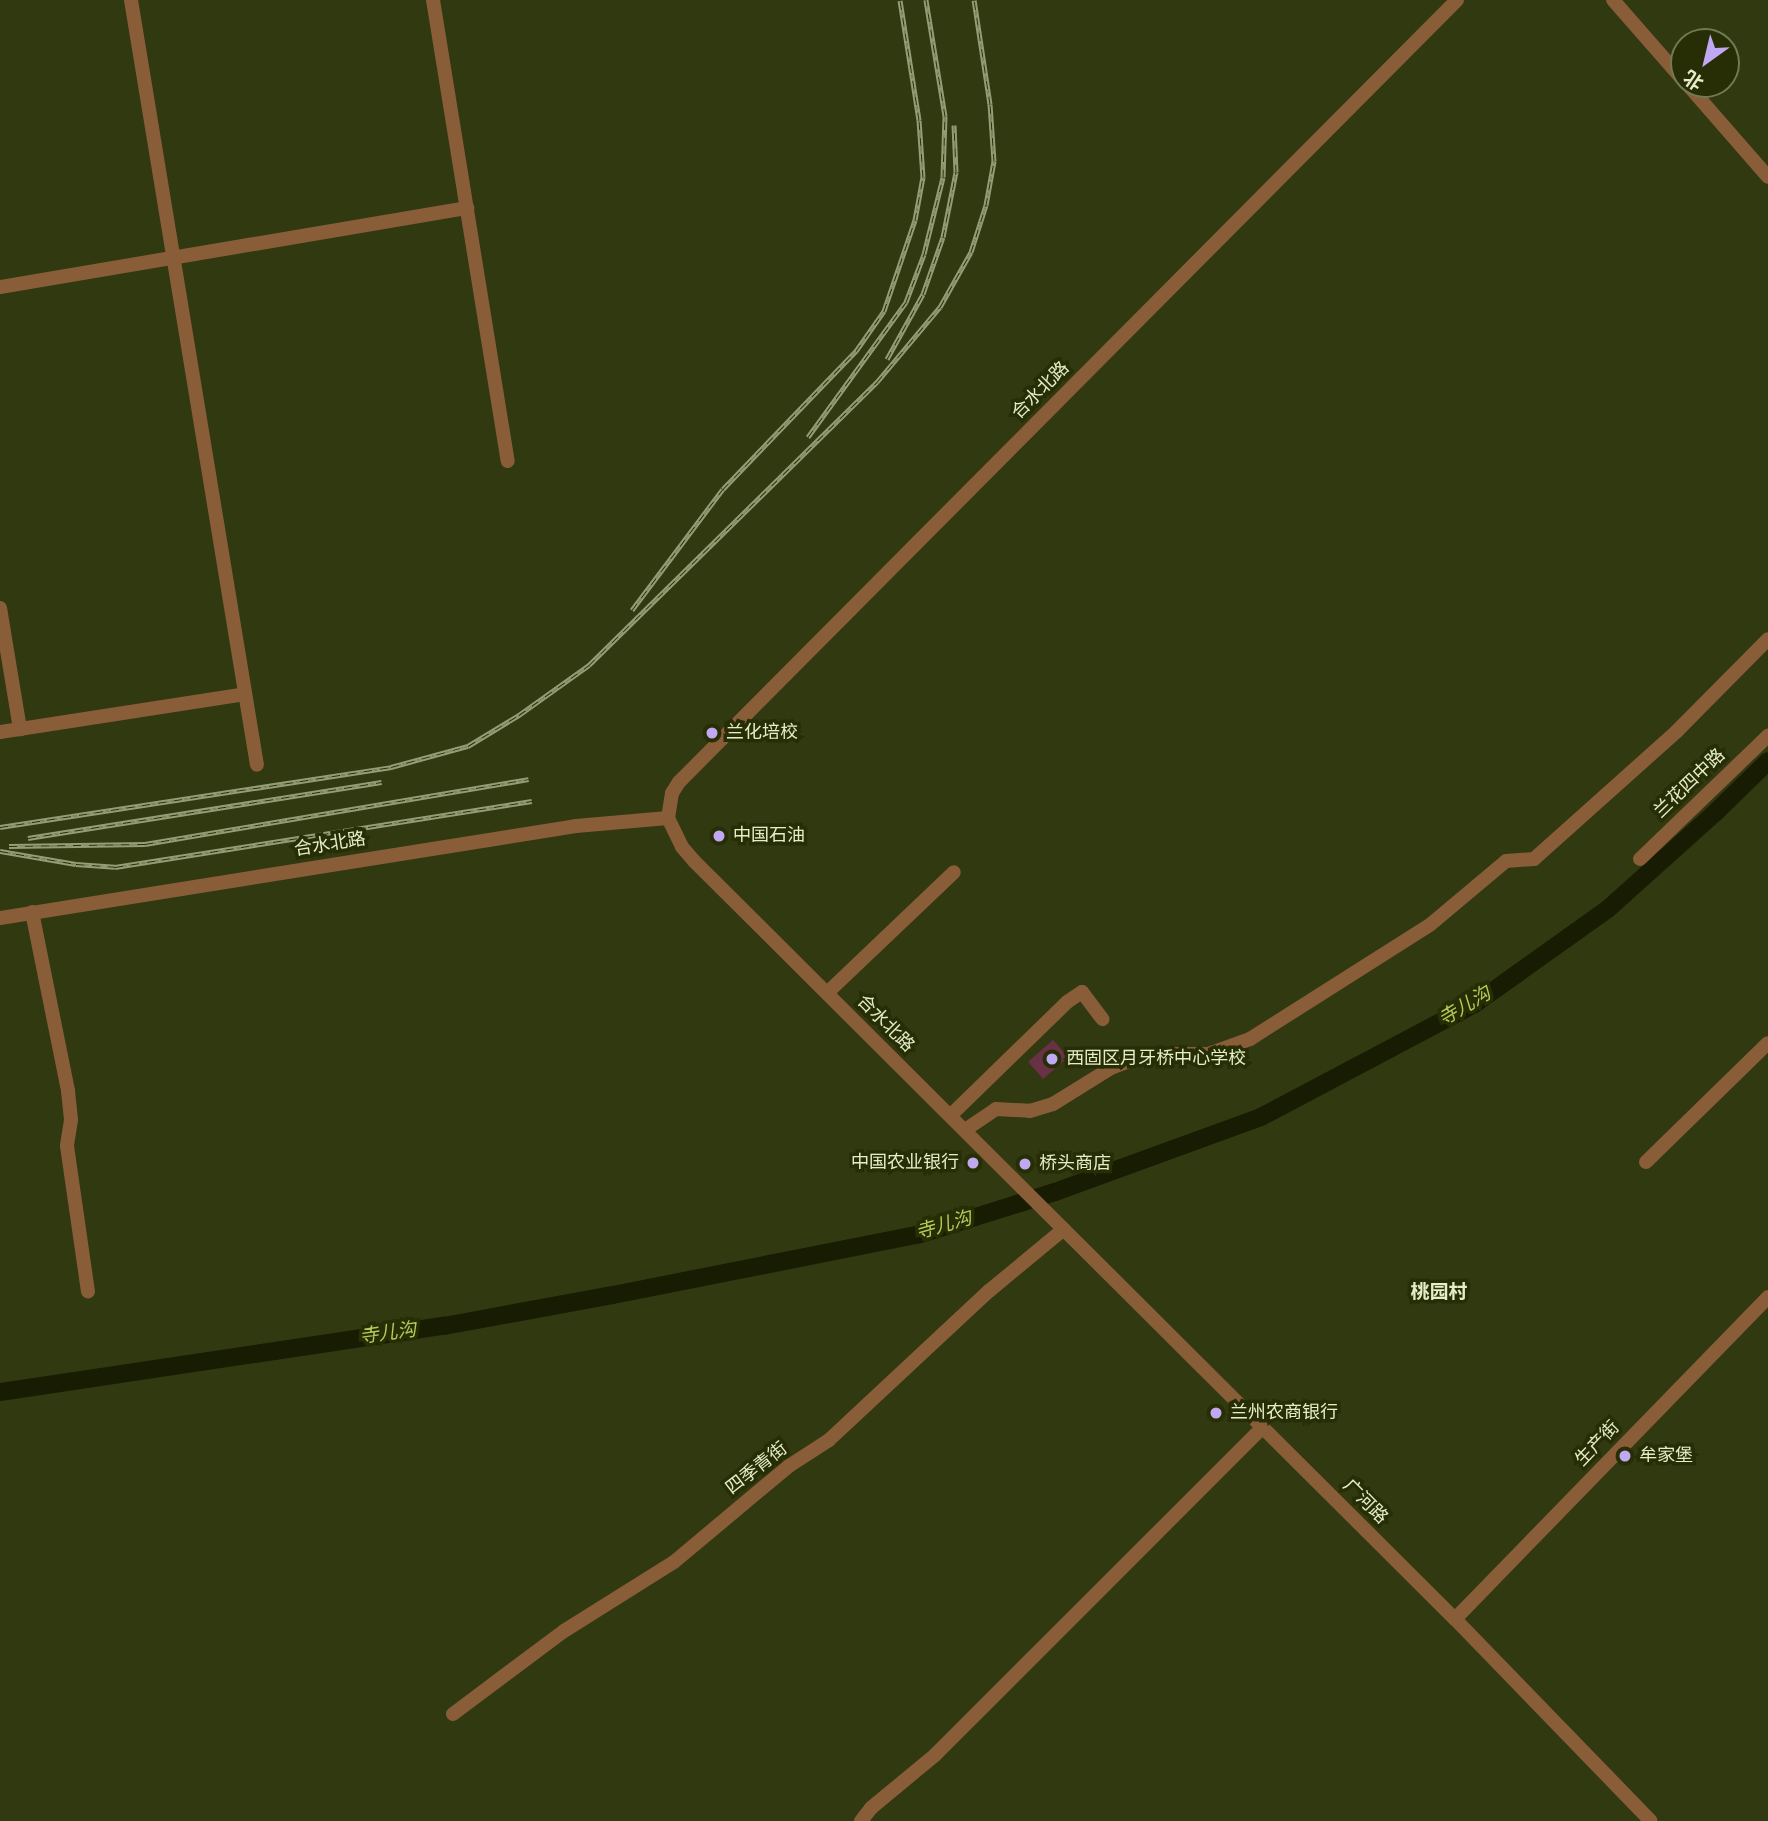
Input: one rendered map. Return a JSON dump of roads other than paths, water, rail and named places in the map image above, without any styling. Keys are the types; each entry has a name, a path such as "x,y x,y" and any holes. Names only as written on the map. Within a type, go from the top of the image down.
{"street":[{"path":"131,0 257,765"},
{"path":"433,0 508,461"},
{"name":"合水北路","path":"1049,1213 694,861 682,847 668,818 672,793 678,782 1457,0"},
{"path":"1613,0 1670,64"},
{"path":"1700,98 1768,177"},
{"path":"0,287 173,260 467,208"},
{"path":"0,608 20,729"},
{"path":"965,1130 996,1109 1030,1111 1053,1104 1111,1068 1148,1054 1208,1054 1250,1039 1431,924 1506,861 1534,859 1677,731 1768,639"},
{"path":"0,732 245,694"},
{"name":"兰花四中路","path":"1640,859 1768,736"},
{"name":"合水北路","path":"0,918 562,828 668,818"},
{"path":"827,993 954,872"},
{"path":"32,912 68,1091 71,1120 66,1146 88,1291"},
{"path":"951,1115 1067,1002 1082,992 1102,1018"},
{"path":"1646,1162 1768,1043"},
{"name":"广河路","path":"1049,1213 1455,1619 1651,1821"},
{"name":"四季青街","path":"453,1714 564,1631 674,1562 789,1466 829,1440 989,1291 1064,1229"},
{"name":"生产街","path":"1455,1619 1768,1297"},
{"path":"860,1821 935,1755 1263,1427"}],"waterway":[{"name":"寺儿沟","path":"0,1392 444,1326 613,1295 921,1234 1055,1192 1261,1117 1476,1003 1609,908 1768,761"}],"railway":[{"path":"632,610 723,489 856,351 884,311 915,220 923,177 919,120 900,0"},
{"path":"808,437 906,302 924,254 943,177 945,116 926,0"},
{"path":"0,827 391,767 468,746 519,715 589,665 877,382 940,307 971,252 986,205 994,161 990,104 974,0"},
{"path":"887,359 923,294 943,237 956,172 954,125"},
{"path":"9,846 145,844 529,779"},
{"path":"28,838 382,782"},
{"path":"0,851 76,864 115,867 532,801"}],"place":[{"name":"兰化培校","path":"712,733"},
{"name":"中国石油","path":"719,836"},
{"name":"西固区月牙桥中心学校","path":"1052,1059"},
{"name":"中国农业银行","path":"973,1163"},
{"name":"桥头商店","path":"1025,1164"},
{"name":"兰州农商银行","path":"1216,1413"},
{"name":"牟家堡","path":"1625,1456"}],"district":[{"name":"桃园村","path":"1439,1293"}]}
